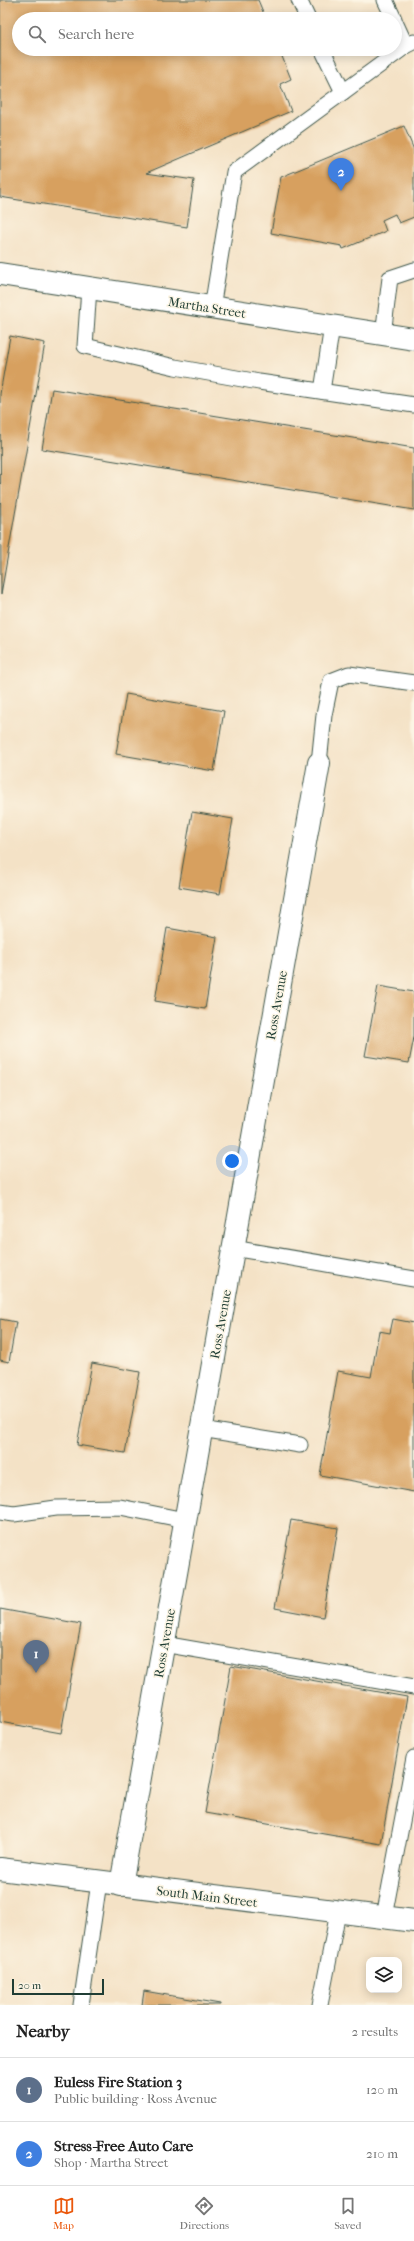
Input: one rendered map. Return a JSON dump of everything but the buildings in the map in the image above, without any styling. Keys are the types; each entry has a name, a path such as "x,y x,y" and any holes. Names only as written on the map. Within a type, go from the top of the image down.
{"street":[{"name":"Martha Street","path":"0,274 414,339"},
{"name":"Ross Avenue","path":"121,1885 319,763"},
{"name":"South Main Street","path":"0,1869 414,1921"}],"lane":[{"path":"300,0 305,12"},
{"path":"385,0 391,12"},
{"path":"402,32 410,44"},
{"path":"325,56 343,92"},
{"path":"212,308 234,172 393,56"},
{"path":"382,335 390,278 414,270"},
{"path":"89,288 85,346 175,367 414,405"},
{"path":"322,391 332,326"},
{"path":"319,763 324,715 331,680 349,674 414,684"},
{"path":"233,1248 414,1279"},
{"path":"201,1429 300,1446"},
{"path":"0,1512 14,1514 56,1508 120,1508 185,1520"},
{"path":"164,1644 414,1687"},
{"path":"384,1917 414,1758"},
{"path":"81,2005 99,1882"},
{"path":"320,2005 338,1912"}],"place":[{"name":"Stress-Free Auto Care","path":"341,191"},
{"name":"Euless Fire Station 3","path":"36,1673"}]}
